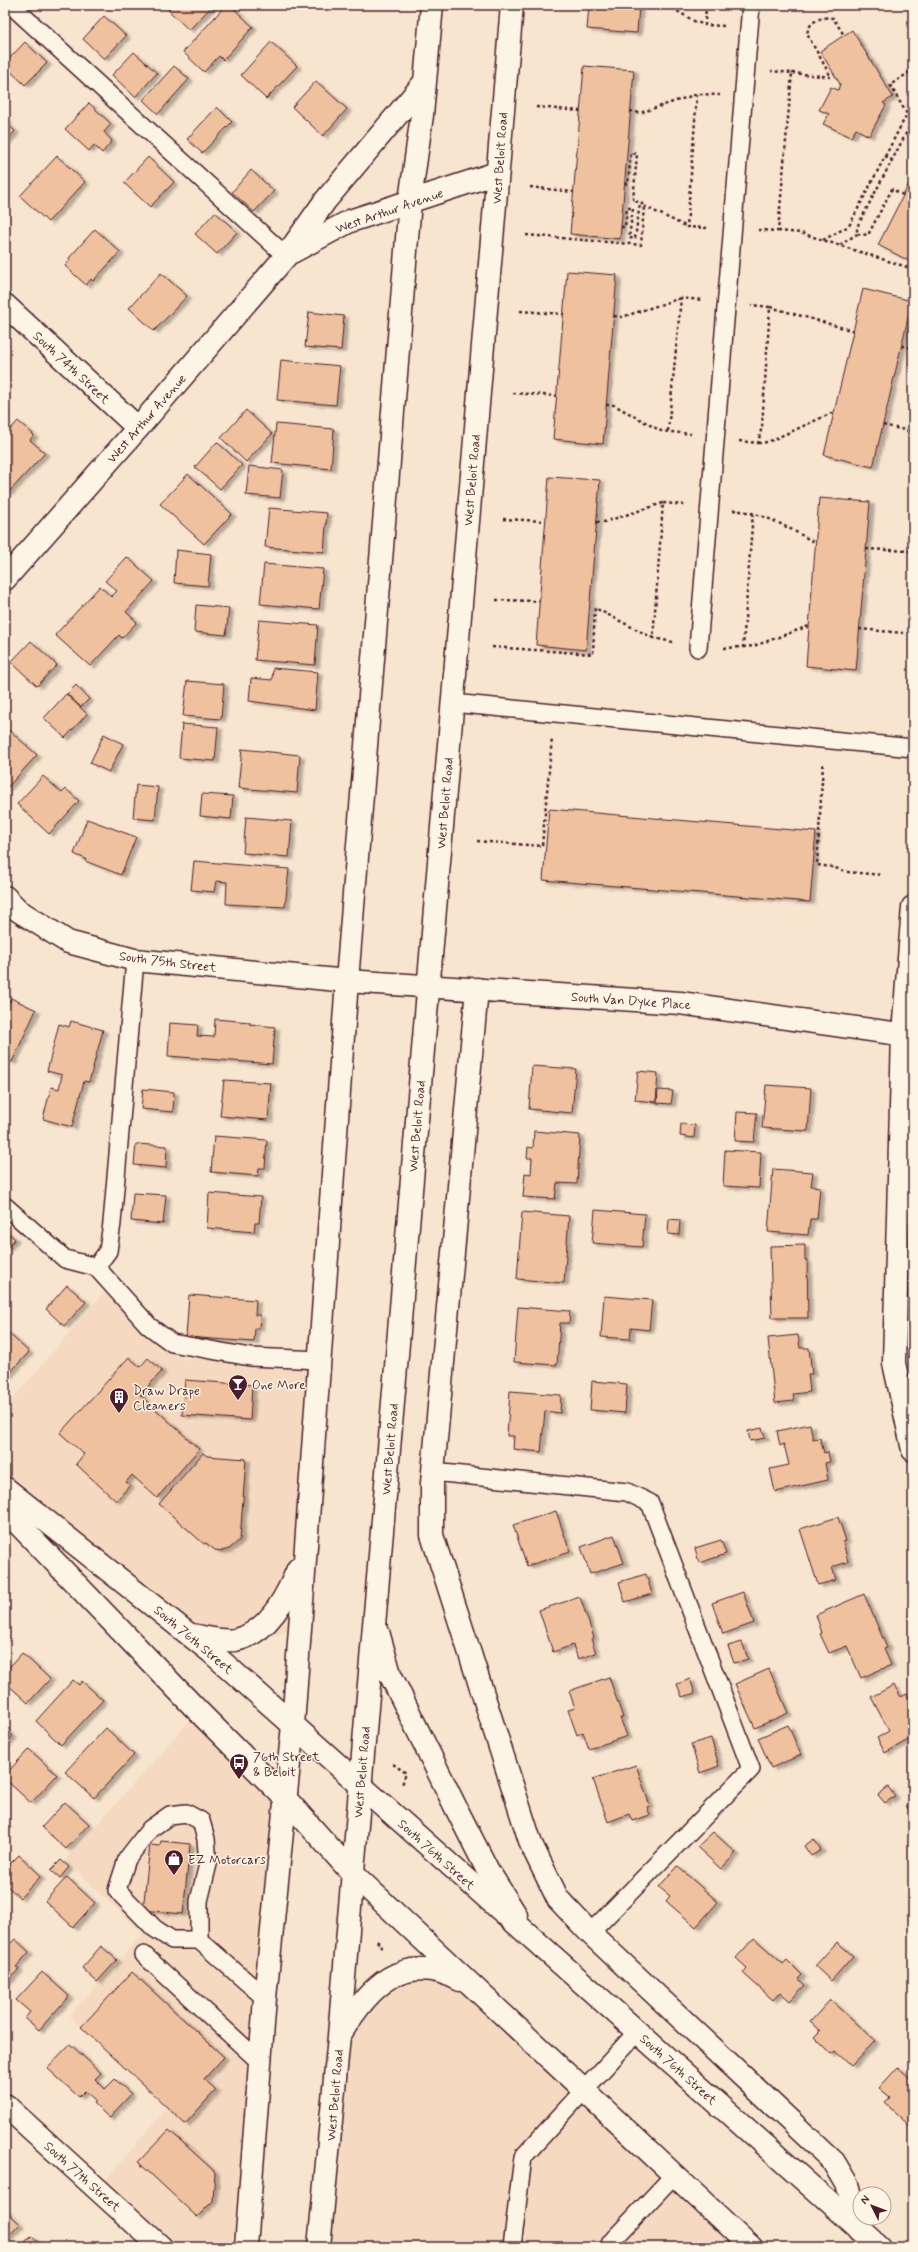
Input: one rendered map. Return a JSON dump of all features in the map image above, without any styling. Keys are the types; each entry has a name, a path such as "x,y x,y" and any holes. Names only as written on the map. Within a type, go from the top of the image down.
{"main road":[{"path":"246,2247 265,1998 293,1725 321,1360 347,981 410,202 422,115 432,5"},
{"name":"West Beloit Road","path":"319,2247 339,2036 512,5"},
{"name":"West Arthur Avenue","path":"5,579 138,428 286,256 325,201 424,83"},
{"name":"West Arthur Avenue","path":"286,256 329,230 350,221 497,173"},
{"name":"South 74th Street","path":"5,305 138,428"},
{"name":"South 75th Street","path":"5,898 20,911 68,942 135,960 347,981"},
{"path":"913,907 894,1363 913,1450"},
{"name":"South Van Dyke Place","path":"347,981 680,1003 908,1035"},
{"path":"477,989 433,1472 432,1535 531,1844 558,1899 574,1918 834,2162 847,2184 859,2230"},
{"name":"South 76th Street","path":"5,1488 190,1634 878,2247"},
{"path":"5,1510 198,1711 286,1799 352,1873 751,2247"},
{"path":"190,1634 224,1640 236,1640 249,1635 279,1609 289,1593 306,1551"},
{"path":"374,1616 383,1654 405,1705 487,1869 531,1937"},
{"path":"339,2036 356,2009 372,1991 397,1974 415,1969 431,1968 452,1976 476,1989"},
{"name":"South 77th Street","path":"5,2105 161,2247"}],"lane":[{"path":"11,5 286,256"},
{"path":"698,648 751,5"},
{"path":"452,703 913,748"},
{"path":"96,1267 108,1251 112,1223 135,960"},
{"path":"5,1206 32,1232 65,1259 96,1267 149,1326 172,1343 250,1357 321,1360"},
{"path":"433,1472 627,1492 650,1503 751,1769 590,1933"},
{"path":"199,1940 198,1901 208,1864 206,1839 201,1821 186,1813 170,1815 150,1828 127,1859 117,1890 154,1928 172,1940 199,1940 265,1998"},
{"path":"144,1955 260,2062"},
{"path":"512,2247 523,2157 638,2032"},
{"path":"609,2247 611,2242 674,2175"}],"path":[{"path":"667,5 694,21 705,25 749,28"},
{"path":"705,25 706,5"},
{"path":"792,73 831,77 825,62 807,34 808,27 813,21 827,17 833,18 844,35"},
{"path":"824,240 849,226 907,114 890,85 913,70"},
{"path":"630,111 640,113 697,94"},
{"path":"536,107 580,110"},
{"path":"857,234 857,227 913,120"},
{"path":"625,183 628,184 631,153 637,154 633,201 640,202 644,206 687,227"},
{"path":"885,156 892,160"},
{"path":"530,188 573,192"},
{"path":"840,245 857,234 868,235 892,189 903,195"},
{"path":"621,227 625,227 627,208 633,208 629,238 636,239 640,202"},
{"path":"526,235 641,244 644,206"},
{"path":"778,231 801,233 913,269"},
{"path":"614,316 622,317 681,298"},
{"path":"770,307 854,331"},
{"path":"520,311 563,314"},
{"path":"902,346 913,348"},
{"path":"513,393 557,396"},
{"path":"606,405 614,404 661,431 668,431"},
{"path":"758,444 768,442 834,412"},
{"path":"883,425 913,432"},
{"path":"597,522 604,522 663,503"},
{"path":"753,512 771,518 816,542"},
{"path":"503,519 545,521"},
{"path":"866,549 910,551"},
{"path":"496,600 539,601"},
{"path":"492,647 593,654 595,608 653,638"},
{"path":"743,647 754,646 809,626"},
{"path":"859,629 903,633"},
{"path":"477,841 542,846 552,752 552,713"},
{"path":"824,740 817,865 832,867 848,872 882,875"},
{"path":"393,1764 406,1773 401,1790"},
{"path":"377,1942 386,1952 387,1945"}],"shaded area":[{"path":"103,1293 179,1358 321,1362 300,1628 211,1652 5,1488 5,1408"},
{"path":"198,1711 286,1799 246,2247 161,2247 97,2190 170,2104 69,2016 143,1934 65,1860"},
{"path":"447,1962 751,2247 319,2247 342,2003"}],"building":[{"path":"173,5 213,5 189,30 168,10"},
{"path":"226,5 230,5 253,27 223,60 219,56 204,72 183,52"},
{"path":"589,5 639,5 637,33 587,29"},
{"path":"104,16 126,36 104,59 83,39"},
{"path":"852,30 893,97 883,103 886,105 869,136 856,129 851,137 823,124 829,114 819,110 831,87 838,90 840,84 820,51"},
{"path":"25,42 47,63 25,85 5,66 5,63"},
{"path":"271,42 297,66 266,99 241,75"},
{"path":"134,52 157,73 135,97 112,75"},
{"path":"174,66 189,79 158,114 143,100"},
{"path":"584,66 634,70 620,239 570,234"},
{"path":"316,81 347,109 323,136 292,107"},
{"path":"89,103 111,124 104,132 112,141 102,153 94,145 89,151 65,129"},
{"path":"217,107 232,122 202,153 187,139"},
{"path":"5,119 8,121 6,123 15,131 5,143"},
{"path":"57,156 85,182 48,222 20,196"},
{"path":"148,157 174,182 150,207 124,183"},
{"path":"251,170 274,191 254,212 232,192"},
{"path":"913,176 913,263 878,245"},
{"path":"215,212 237,232 217,254 195,234"},
{"path":"95,229 120,252 93,281 91,279 86,285 65,266 70,260 69,258"},
{"path":"567,271 617,275 603,444 553,439"},
{"path":"161,273 187,296 154,331 129,308"},
{"path":"863,289 912,301 873,467 824,455"},
{"path":"309,312 344,316 341,350 305,347"},
{"path":"281,360 340,366 336,405 277,400"},
{"path":"246,410 272,434 246,462 221,438"},
{"path":"18,421 34,435 30,440 45,453 8,493 5,491 5,435"},
{"path":"276,424 334,429 331,469 272,463"},
{"path":"217,442 242,465 220,489 195,467"},
{"path":"249,466 283,470 280,498 246,495"},
{"path":"188,474 232,514 204,544 160,504"},
{"path":"549,477 600,480 586,650 536,645"},
{"path":"819,498 870,502 856,671 806,666"},
{"path":"269,508 327,513 324,552 265,547"},
{"path":"176,550 211,554 208,586 174,583"},
{"path":"127,557 154,581 126,612 137,622 122,638 119,635 90,666 55,635 100,586 111,597 117,591 105,581"},
{"path":"264,564 323,569 319,609 260,604"},
{"path":"196,605 229,608 226,635 194,632"},
{"path":"259,620 318,625 315,665 255,660"},
{"path":"31,641 57,665 37,686 11,662"},
{"path":"273,668 318,672 315,710 249,701 251,678 272,680"},
{"path":"187,681 224,684 221,719 183,716"},
{"path":"76,685 89,699 81,707 67,694"},
{"path":"66,694 87,714 65,738 44,718"},
{"path":"182,724 218,727 215,761 179,758"},
{"path":"9,730 37,755 5,790 5,734"},
{"path":"104,734 123,744 109,772 90,763"},
{"path":"242,749 300,755 297,793 238,788"},
{"path":"43,776 62,793 66,789 79,801 49,834 17,804"},
{"path":"136,785 158,787 155,820 133,818"},
{"path":"202,794 233,796 231,819 200,816"},
{"path":"549,809 816,832 810,902 543,880"},
{"path":"246,817 292,821 289,857 243,853"},
{"path":"87,819 136,837 121,875 85,861 86,859 74,854"},
{"path":"194,861 289,869 285,907 226,904 227,882 216,881 214,892 191,890"},
{"path":"11,998 36,1010 12,1062 5,1059 5,1000 10,1002"},
{"path":"215,1019 250,1022 249,1024 275,1027 272,1064 168,1056 170,1023 198,1025 197,1036 214,1037"},
{"path":"71,1021 103,1030 89,1082 84,1081 72,1127 43,1119 51,1087 59,1089 62,1075 47,1071 59,1024 69,1027"},
{"path":"532,1066 576,1069 572,1113 529,1109"},
{"path":"638,1071 658,1073 656,1102 635,1100"},
{"path":"224,1080 271,1083 268,1120 220,1116"},
{"path":"766,1085 811,1088 808,1131 762,1128"},
{"path":"143,1089 174,1092 173,1112 141,1109"},
{"path":"658,1090 673,1091 671,1104 657,1103"},
{"path":"737,1112 757,1113 754,1142 735,1141"},
{"path":"681,1124 695,1125 694,1138 680,1136"},
{"path":"534,1131 580,1135 577,1184 557,1183 555,1199 523,1197 525,1173 531,1174 532,1158 527,1158 528,1147 533,1148"},
{"path":"214,1136 267,1140 265,1168 259,1168 258,1176 211,1172"},
{"path":"136,1144 167,1146 166,1168 134,1165"},
{"path":"725,1150 761,1152 759,1188 723,1186"},
{"path":"773,1169 813,1172 811,1186 820,1187 817,1219 810,1219 808,1235 768,1232"},
{"path":"133,1193 166,1195 163,1224 131,1221"},
{"path":"209,1193 261,1197 259,1223 255,1223 254,1232 207,1228"},
{"path":"595,1210 645,1214 642,1247 592,1243"},
{"path":"522,1212 569,1216 564,1283 517,1279"},
{"path":"669,1219 680,1220 679,1235 668,1234"},
{"path":"5,1230 15,1239 5,1250"},
{"path":"805,1245 805,1260 807,1260 808,1318 772,1318 770,1246"},
{"path":"67,1285 86,1302 64,1326 46,1309"},
{"path":"189,1295 256,1300 255,1315 260,1315 259,1328 255,1328 254,1342 186,1337"},
{"path":"604,1296 652,1300 649,1330 631,1328 630,1339 601,1337"},
{"path":"518,1307 570,1311 569,1323 560,1323 557,1365 514,1362"},
{"path":"5,1330 29,1352 5,1378"},
{"path":"798,1335 800,1348 809,1348 812,1374 808,1374 810,1392 793,1394 794,1401 775,1403 768,1338"},
{"name":"Draw Drape Cleaners","path":"129,1357 140,1367 148,1358 162,1371 140,1395 199,1449 157,1498 132,1475 126,1482 130,1485 116,1501 76,1464 84,1454 60,1433"},
{"path":"185,1380 252,1385 250,1420 182,1415"},
{"path":"592,1381 627,1384 625,1413 590,1410"},
{"path":"510,1391 561,1395 560,1413 545,1411 541,1452 513,1449 514,1436 507,1436"},
{"path":"810,1424 813,1439 820,1438 824,1453 828,1452 830,1462 825,1463 828,1480 775,1492 770,1469 789,1465 784,1444 780,1446 777,1431"},
{"path":"762,1428 765,1438 750,1441 748,1431"},
{"path":"203,1453 207,1456 246,1459 240,1540 229,1549 222,1551 215,1550 206,1543 204,1544 159,1504"},
{"path":"556,1511 570,1552 527,1566 513,1525"},
{"path":"838,1517 846,1541 843,1542 848,1562 832,1567 836,1580 818,1585 800,1529"},
{"path":"614,1535 624,1563 590,1574 581,1547"},
{"path":"721,1540 726,1554 699,1563 695,1548"},
{"path":"646,1574 652,1594 625,1602 619,1582"},
{"path":"743,1592 754,1623 723,1634 712,1603"},
{"path":"864,1594 887,1648 884,1649 891,1665 861,1678 847,1646 829,1653 820,1634 822,1633 816,1615"},
{"path":"580,1597 594,1638 591,1639 596,1653 578,1659 573,1645 553,1652 539,1610"},
{"path":"742,1642 748,1659 734,1663 728,1646"},
{"path":"22,1653 50,1679 28,1703 5,1682 5,1672"},
{"path":"769,1669 788,1713 755,1728 735,1684"},
{"path":"609,1677 623,1718 620,1718 627,1736 589,1749 583,1732 577,1735 568,1710 575,1708 569,1691"},
{"path":"690,1679 695,1693 682,1697 677,1684"},
{"path":"73,1680 79,1685 82,1681 103,1700 61,1745 36,1721"},
{"path":"894,1685 901,1697 907,1694 913,1705 913,1737 885,1753 877,1738 889,1731 871,1697"},
{"path":"788,1725 801,1755 771,1768 758,1738"},
{"path":"5,1728 13,1736 5,1745"},
{"path":"106,1728 134,1755 94,1798 65,1772"},
{"path":"711,1738 719,1766 700,1773 691,1744"},
{"path":"29,1749 57,1775 31,1803 5,1779 5,1775"},
{"path":"636,1765 650,1806 647,1807 650,1815 632,1821 629,1814 608,1822 593,1779"},
{"path":"888,1787 895,1796 885,1803 878,1795"},
{"path":"913,1801 913,1816 906,1806"},
{"path":"65,1802 89,1824 66,1849 42,1827"},
{"path":"713,1832 736,1853 721,1869 697,1847"},
{"path":"814,1839 821,1850 811,1856 804,1846"},
{"path":"161,1841 190,1844 183,1914 143,1910 150,1845 160,1846"},
{"path":"19,1855 41,1876 20,1898 5,1884 5,1869"},
{"path":"61,1860 69,1867 60,1878 51,1870"},
{"path":"677,1866 718,1902 696,1927 666,1901 670,1896 659,1887"},
{"path":"67,1877 95,1903 73,1927 45,1901"},
{"path":"754,1938 783,1964 787,1960 802,1975 798,1979 805,1985 790,2001 780,1992 773,2000 743,1973 747,1968 736,1958"},
{"path":"15,1939 29,1952 16,1967 19,1969 5,1984 5,1949"},
{"path":"837,1942 853,1956 831,1981 815,1966"},
{"path":"101,1946 117,1960 97,1982 82,1968"},
{"path":"42,1972 69,1996 39,2030 25,2018 30,2012 16,2000"},
{"path":"132,1972 224,2057 204,2079 216,2090 185,2124 81,2027"},
{"path":"830,2000 875,2041 851,2066 835,2051 831,2054 814,2037 820,2031 810,2022"},
{"path":"70,2044 101,2073 95,2079 105,2089 115,2079 131,2094 109,2118 94,2103 96,2101 85,2091 79,2097 47,2068"},
{"path":"898,2067 913,2081 913,2129 885,2103 890,2097 879,2088"},
{"path":"169,2130 215,2172 213,2201 197,2217 138,2162"},
{"path":"5,2210 20,2224 5,2240"},
{"path":"31,2236 43,2247 20,2247"}],"place":[{"name":"One More","path":"238,1401"},
{"name":"Draw Drape Cleaners","path":"119,1414"},
{"name":"76th Street & Beloit","path":"239,1780"},
{"name":"EZ Motorcars","path":"174,1876"}]}
